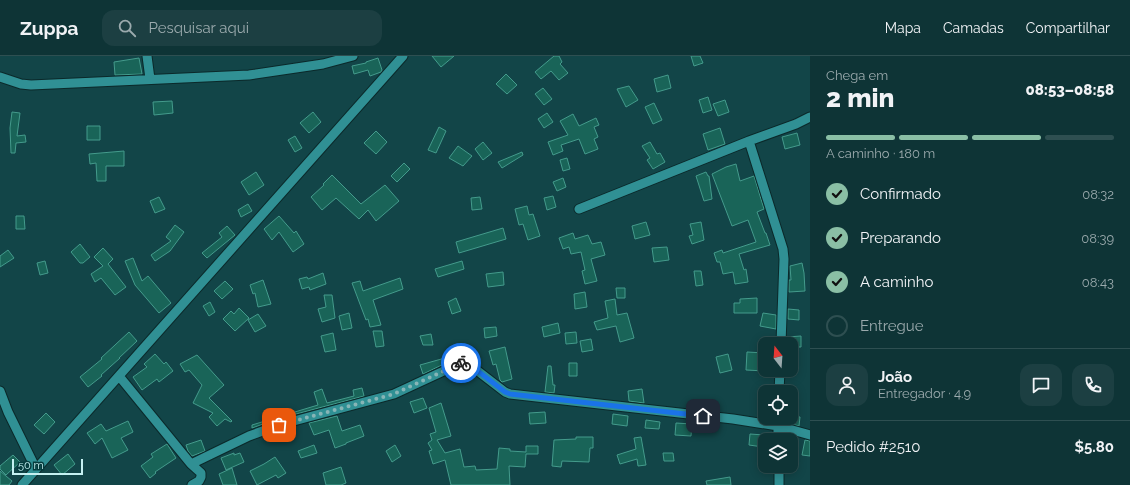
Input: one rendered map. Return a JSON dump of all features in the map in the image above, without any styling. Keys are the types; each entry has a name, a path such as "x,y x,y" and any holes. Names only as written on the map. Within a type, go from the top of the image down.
{"street":[{"path":"148,56 150,79"},
{"path":"0,77 21,84 31,85 249,75 323,64 353,56"},
{"path":"22,485 404,56"},
{"path":"579,209 749,141 796,124 810,117"},
{"path":"749,141 783,249 781,337"},
{"path":"191,464 249,436 279,425 394,394 466,362 505,392 510,394 758,421"},
{"path":"119,376 200,473 201,477 199,481 192,485"},
{"path":"0,391 8,412 36,469"},
{"path":"785,425 810,435"},
{"path":"779,473 779,485"}],"building":[{"path":"432,56 454,56 441,67"},
{"path":"554,56 559,56 562,62 560,64 568,73 559,80 551,71 541,79 535,72"},
{"path":"691,56 700,56 703,63 694,66"},
{"path":"139,58 142,74 115,75 114,62"},
{"path":"378,58 382,70 381,72 370,76 368,70 354,74 352,66 366,63"},
{"path":"506,74 517,85 507,94 496,84"},
{"path":"668,75 671,88 657,92 654,79"},
{"path":"629,86 638,100 626,107 617,89"},
{"path":"543,88 552,99 544,105 535,94"},
{"path":"708,97 712,110 703,113 699,100"},
{"path":"725,100 729,112 718,116 713,104"},
{"path":"172,101 173,113 154,115 153,102"},
{"path":"654,103 662,120 653,124 645,107"},
{"path":"12,112 20,113 17,136 25,135 26,142 16,143 15,153 11,153 10,128"},
{"path":"313,112 321,122 309,133 300,123"},
{"path":"547,113 553,122 544,128 538,119"},
{"path":"573,114 579,126 596,118 599,125 594,127 598,137 594,139 598,149 585,154 579,139 561,145 563,151 553,155 548,142 568,135 560,121"},
{"path":"87,126 100,126 100,140 87,140"},
{"path":"439,127 446,131 436,153 428,150"},
{"path":"720,128 725,144 708,150 703,134"},
{"path":"376,131 387,142 376,154 364,143"},
{"path":"797,133 800,145 785,149 782,137"},
{"path":"295,136 302,148 295,152 288,140"},
{"path":"483,142 492,153 483,160 475,149"},
{"path":"650,142 657,154 660,153 665,162 653,169 647,160 650,158 642,146"},
{"path":"458,146 472,156 463,166 449,158"},
{"path":"124,151 124,166 106,166 106,181 97,181 96,163 90,164 89,154"},
{"path":"522,152 523,155 502,168 498,162"},
{"path":"567,158 570,169 563,171 560,160"},
{"path":"404,163 410,169 397,182 391,176"},
{"path":"736,164 740,181 754,176 764,209 757,212 770,245 739,254 744,270 746,269 748,282 735,284 733,272 723,274 720,262 717,262 714,253 722,250 723,253 756,242 748,220 732,226 712,174"},
{"path":"256,172 264,185 249,195 241,182"},
{"path":"706,172 709,176 712,199 704,201 696,176"},
{"path":"332,175 361,204 385,185 399,201 376,221 368,210 359,219 336,198 322,210 311,197"},
{"path":"563,178 566,187 557,191 553,182"},
{"path":"553,196 556,207 547,210 544,198"},
{"path":"159,197 165,209 155,213 150,201"},
{"path":"480,197 482,209 472,210 471,198"},
{"path":"248,204 252,211 241,217 238,210"},
{"path":"527,206 529,215 533,214 540,236 528,240 523,224 519,225 515,209"},
{"path":"16,216 24,216 25,229 16,229"},
{"path":"279,216 294,233 296,231 304,244 293,252 279,232 272,240 264,229"},
{"path":"646,222 650,235 635,239 632,226"},
{"path":"701,222 704,240 692,244 689,236 693,235 690,224"},
{"path":"175,225 184,232 170,251 155,261 151,255 171,241 166,237"},
{"path":"227,226 235,235 207,258 202,253 222,237 219,233"},
{"path":"503,228 506,239 459,253 456,242"},
{"path":"573,233 575,239 588,235 592,244 601,242 605,255 591,259 597,281 585,284 582,271 585,270 581,252 571,254 569,247 563,249 559,238"},
{"path":"80,244 90,257 83,263 80,263 71,252"},
{"path":"667,247 669,260 654,262 652,248"},
{"path":"103,248 113,259 108,264 126,287 115,295 101,278 95,282 91,274 103,266 94,257"},
{"path":"8,250 14,258 0,267 0,256"},
{"path":"133,258 142,281 148,276 171,303 159,313 135,285 125,261"},
{"path":"45,261 48,273 40,275 37,263"},
{"path":"462,261 464,269 438,277 435,269"},
{"path":"802,263 805,291 789,292 789,280 791,280 790,266"},
{"path":"694,271 701,271 703,285 696,286"},
{"path":"503,272 504,285 488,287 486,274"},
{"path":"323,273 326,284 310,290 309,287 302,289 299,279 307,277 308,279"},
{"path":"400,278 403,289 373,300 381,325 370,327 352,283 360,281 363,291"},
{"path":"263,280 271,304 258,307 255,293 253,294 250,285"},
{"path":"225,281 233,289 222,299 214,291"},
{"path":"616,288 625,288 625,298 617,298"},
{"path":"585,292 587,307 575,309 574,294"},
{"path":"324,295 332,295 335,318 322,322 318,309 326,307"},
{"path":"456,298 461,311 452,314 448,302"},
{"path":"757,298 757,313 734,313 734,303 740,303 740,299"},
{"path":"615,299 617,315 627,313 634,338 620,342 616,326 597,330 594,322 608,318 605,301"},
{"path":"210,302 215,312 209,316 203,306"},
{"path":"239,308 249,318 235,331 223,319 231,311 234,314"},
{"path":"788,309 799,310 799,320 788,319"},
{"path":"349,313 352,328 342,330 339,316"},
{"path":"763,313 776,315 776,329 760,326"},
{"path":"258,314 266,326 255,332 248,320"},
{"path":"558,323 560,333 544,337 542,327"},
{"path":"496,327 497,336 485,338 484,328"},
{"path":"373,331 382,331 384,346 376,347"},
{"path":"129,332 137,341 101,375 102,376 88,387 80,377 102,359 101,358"},
{"path":"576,332 577,343 566,344 565,333"},
{"path":"333,333 336,350 325,352 321,336"},
{"path":"431,334 433,345 423,345 420,336"},
{"path":"801,336 801,347 798,347 798,337 787,337"},
{"path":"591,339 593,350 582,352 580,341"},
{"path":"505,347 512,379 502,382 500,380 496,364 493,365 489,351"},
{"path":"747,352 758,353 758,371 746,370"},
{"path":"155,354 164,364 166,362 173,371 159,382 157,379 142,390 133,377 147,367 144,364"},
{"path":"728,354 732,370 720,373 716,357"},
{"path":"197,355 224,385 209,398 232,421 231,422 225,419 217,426 209,417 213,413 193,403 202,385 189,370 185,372 180,364"},
{"path":"445,358 446,363 423,374 420,365"},
{"path":"569,363 577,363 577,376 569,376"},
{"path":"548,366 551,366 553,385 555,385 554,393 545,392"},
{"path":"362,388 364,396 277,419 252,428 252,425 318,405 314,392 322,389 327,403 354,396 353,390"},
{"path":"642,389 644,403 629,401 628,391"},
{"path":"423,398 427,408 414,413 410,402"},
{"path":"441,403 451,436 437,440 445,453 460,449 464,467 475,466 476,470 497,469 499,448 510,449 510,451 526,452 526,446 538,446 538,454 526,454 525,467 509,466 510,485 451,485 445,460 433,464 429,451 432,450 428,443 432,440 430,434 436,432 429,408"},
{"path":"545,412 546,423 530,424 529,413"},
{"path":"46,413 55,422 44,434 34,425"},
{"path":"613,414 628,416 627,426 612,424"},
{"path":"337,416 342,431 360,425 364,436 335,448 329,430 314,435 309,423"},
{"path":"798,417 800,417 799,426 795,425 798,425"},
{"path":"646,420 660,422 659,429 645,428"},
{"path":"128,421 133,432 121,438 128,450 112,458 102,438 95,444 87,433 101,424 106,431"},
{"path":"676,423 692,424 691,436 675,435"},
{"path":"750,434 758,435 758,446 749,445"},
{"path":"576,437 593,437 593,448 590,448 589,462 562,461 561,467 552,466 554,440 576,439"},
{"path":"641,437 646,465 638,466 637,459 620,464 617,455 636,449 634,438"},
{"path":"201,440 205,451 192,456 186,445"},
{"path":"805,440 810,441 810,456 802,455"},
{"path":"167,444 176,458 155,472 156,473 150,478 141,466 153,457 151,454"},
{"path":"314,445 317,453 301,458 298,451"},
{"path":"395,445 401,456 392,462 386,451"},
{"path":"234,453 234,455 240,453 244,462 226,470 221,458"},
{"path":"663,453 673,453 674,461 664,461"},
{"path":"68,454 75,464 62,475 54,465"},
{"path":"13,455 20,462 6,475 0,469 0,466"},
{"path":"275,457 286,473 278,478 276,475 257,485 250,471"},
{"path":"341,467 346,483 341,485 326,485 323,473"},
{"path":"232,468 237,485 223,485 219,474"},
{"path":"0,471 12,481 9,485 0,485"},
{"path":"730,477 731,485 707,485 706,481"}],"way so far":[{"path":"279,425 394,394 461,363"}],"route":[{"path":"461,363 466,362 505,392 510,394 703,416"}]}
